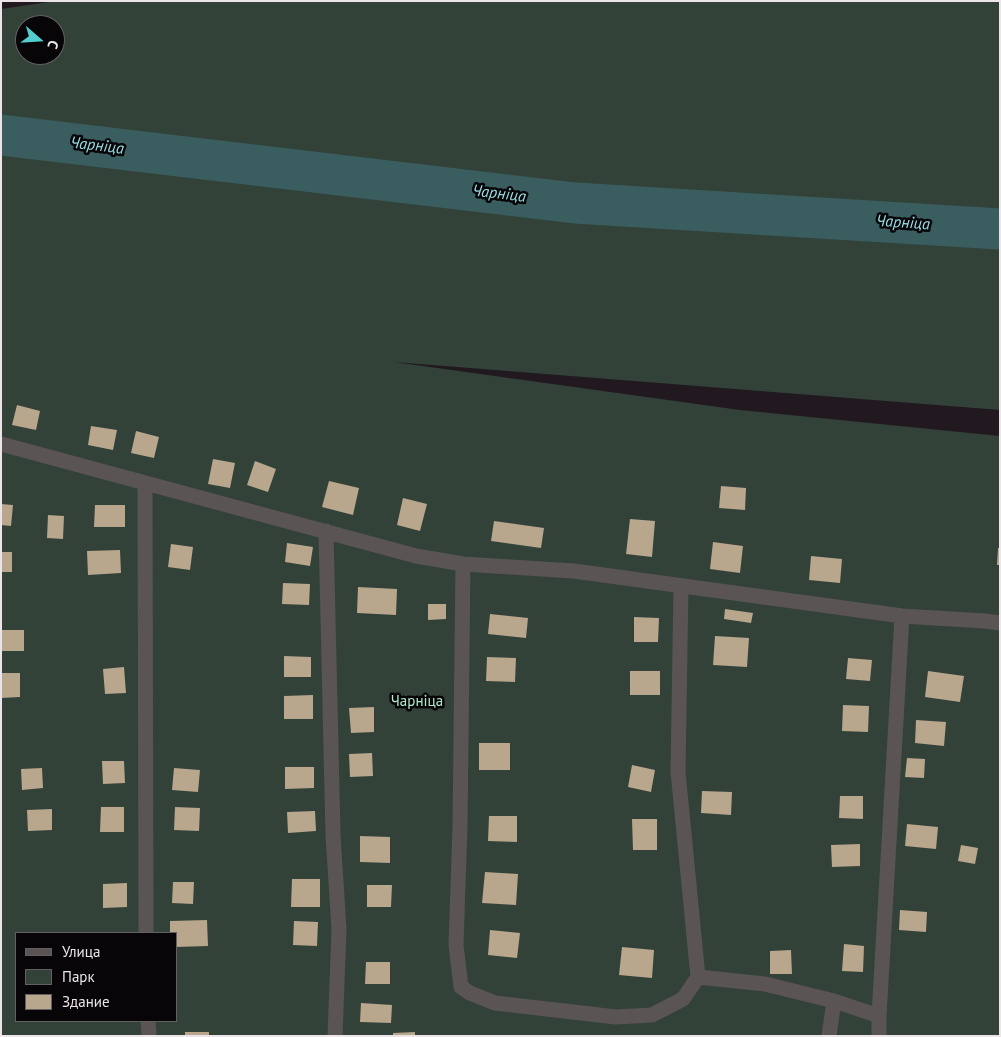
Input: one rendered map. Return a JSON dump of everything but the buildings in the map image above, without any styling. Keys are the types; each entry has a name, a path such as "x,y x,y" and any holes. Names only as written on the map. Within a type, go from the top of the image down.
{"street":[{"path":"1,444 416,556 463,564 574,571 902,616 1000,623"},
{"path":"145,484 146,932"},
{"path":"326,531 333,835 339,929 335,1036"},
{"path":"463,564 460,826 456,946 461,987 470,994 495,1003 616,1016 652,1015 683,999 698,977 678,772 681,586"},
{"path":"880,1036 879,1016 902,616"},
{"path":"698,977 765,984 834,1001 879,1016"},
{"path":"830,1036 834,1001"},
{"path":"148,1022 148,1036"}],"green space":[{"name":"Чарніца","path":"55,1 1000,1 1000,410 394,362 740,410 1000,436 1000,1036 1,1036 1,9"}],"waterway":[{"name":"Чарніца","path":"1,135 575,203 1000,229"}]}
